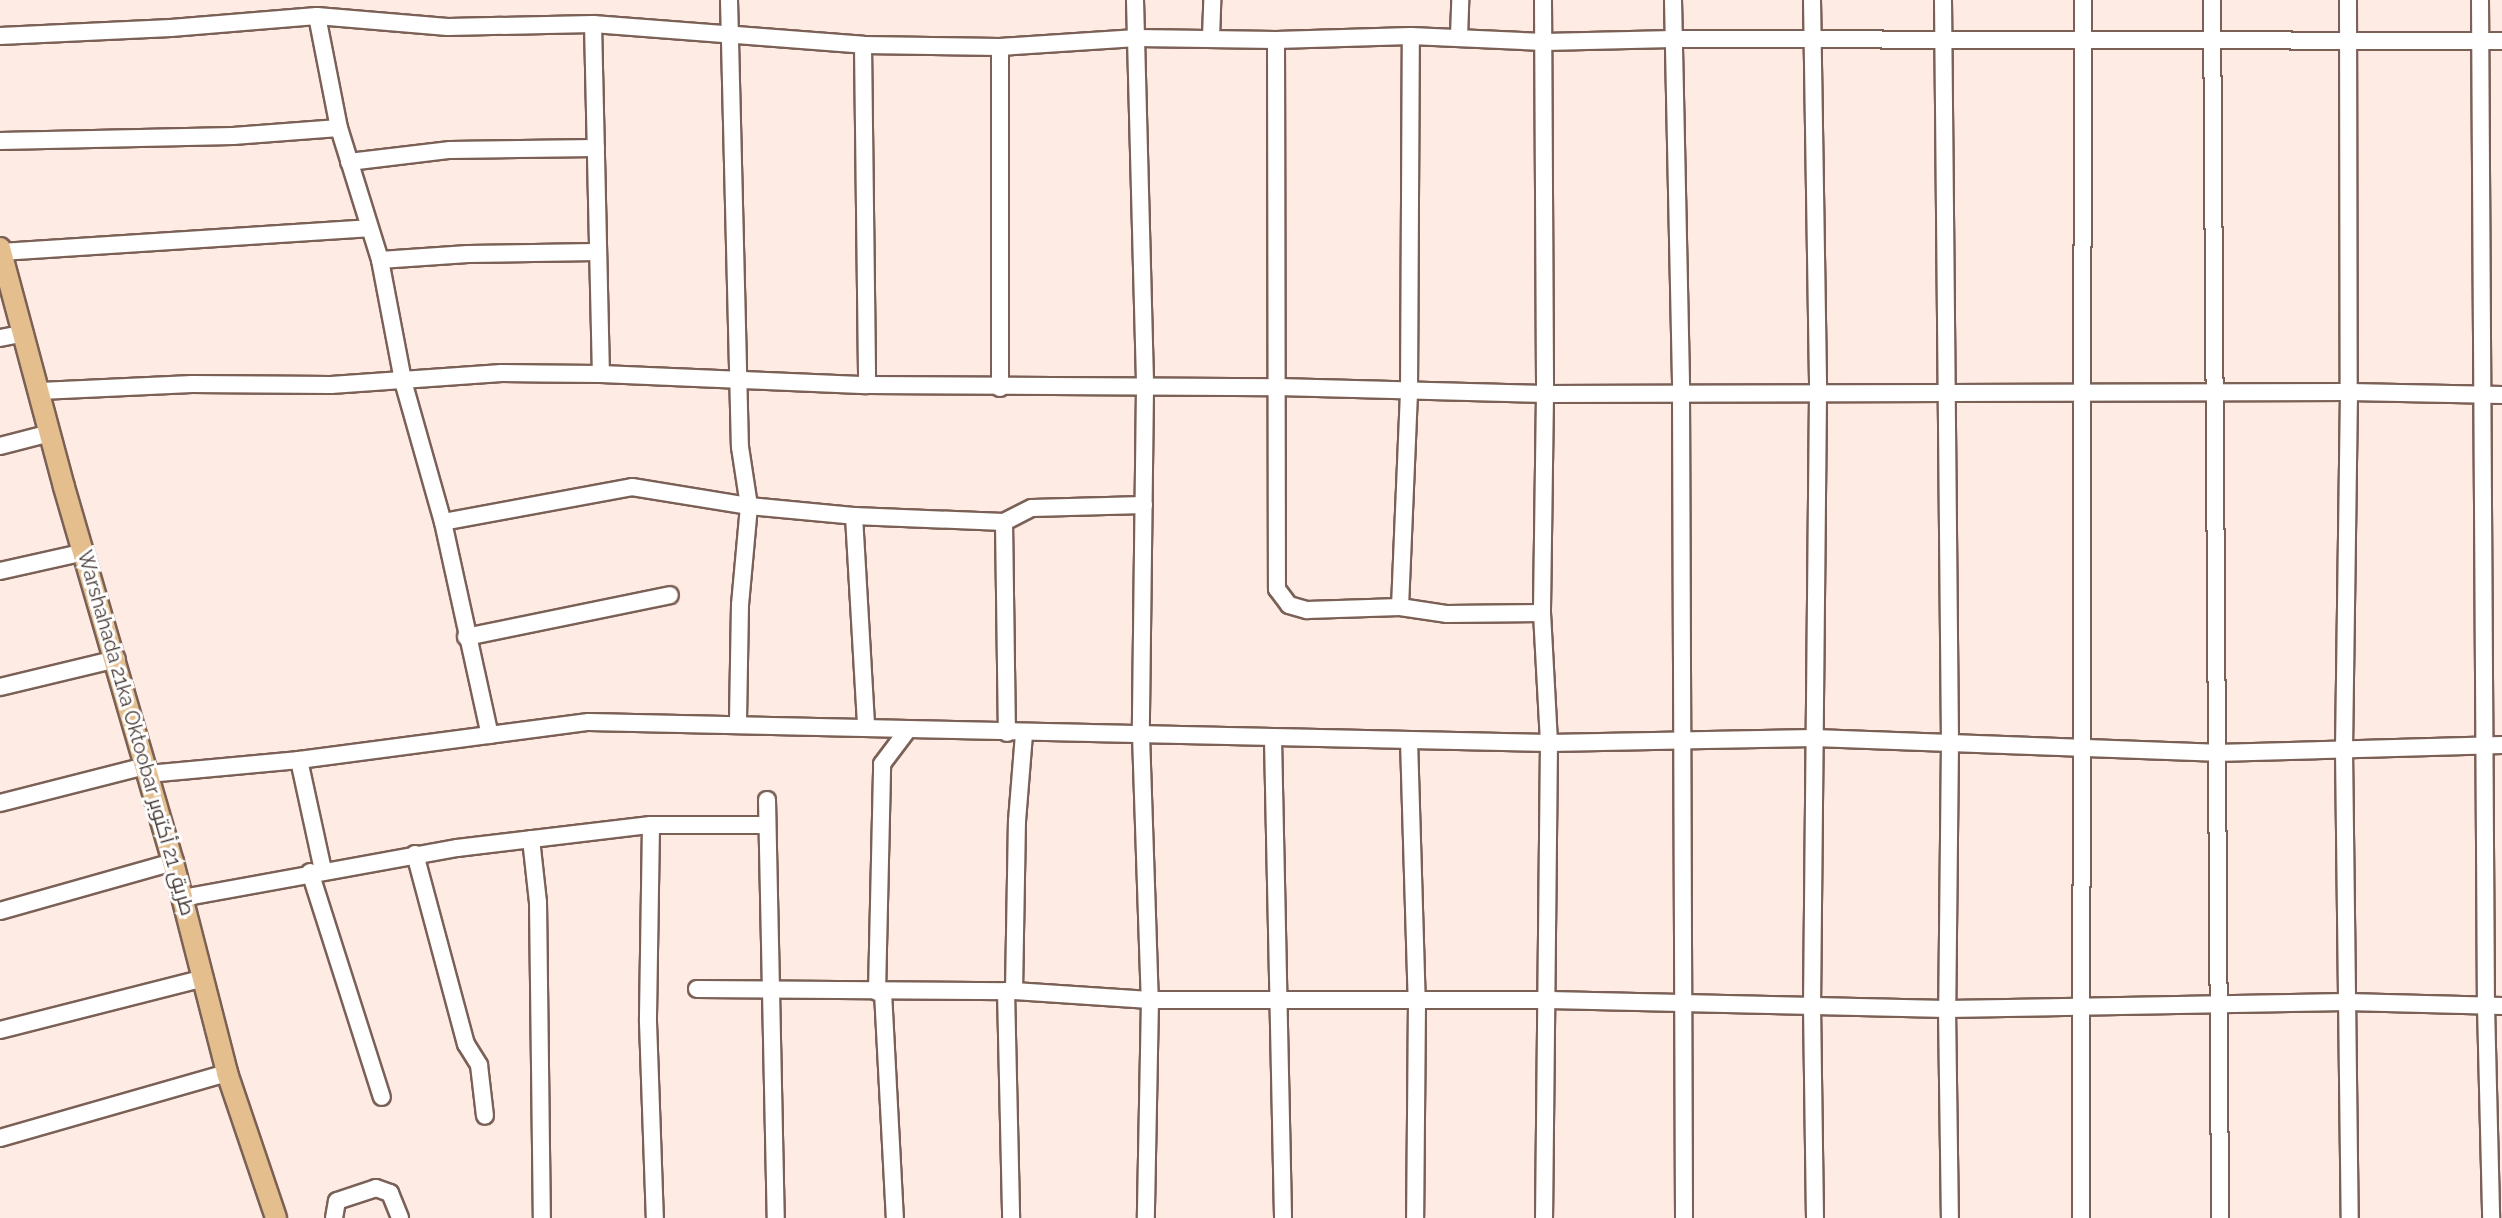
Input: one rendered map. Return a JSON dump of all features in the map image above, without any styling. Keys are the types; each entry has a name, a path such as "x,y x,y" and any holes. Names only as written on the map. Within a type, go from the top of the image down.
{"main road":[{"name":"Warshahada 21ka Oktoobar طريق 21 أكتوبر","path":"1,255 117,659 227,1073 276,1218"}],"street":[{"path":"729,0 737,380 740,447 749,506 740,605 738,724"},
{"path":"1135,0 1145,387 1141,735 1150,1000 1146,1218"},
{"path":"1211,38 1212,0"},
{"path":"1459,37 1460,0"},
{"path":"1543,0 1545,394 1542,613 1549,743 1549,1000 1544,1218"},
{"path":"1673,0 1681,394 1679,742 1684,1218"},
{"path":"1812,0 1818,395 1812,1005 1815,1218"},
{"path":"1943,0 1950,742 1947,1009 1950,1218"},
{"path":"2081,1218 2083,0"},
{"path":"2212,0 2217,393 2220,1218"},
{"path":"2348,0 2349,392 2344,750 2350,1218"},
{"path":"2480,0 2484,395 2494,745 2491,1218"},
{"path":"0,36 171,28 317,16 448,27 593,24 863,45 1000,47 1137,38 1276,40 1411,36 1544,42 1673,39 2502,41"},
{"path":"317,16 339,128 380,260 403,381 443,522 490,735"},
{"path":"593,24 601,374"},
{"path":"1400,607 1409,391 1411,36"},
{"path":"1276,40 1277,589 1289,605 1307,610 1400,607 1447,614 1542,613"},
{"path":"863,45 867,385"},
{"path":"1000,47 1000,388"},
{"path":"0,141 183,134 233,136 339,128"},
{"path":"349,162 450,150 596,148"},
{"path":"1,255 368,228"},
{"path":"380,260 468,254 596,252"},
{"path":"0,338 25,333"},
{"path":"40,391 403,381 502,373 1000,388 1278,387 1545,394 1948,396 2349,392 2502,395"},
{"path":"0,446 50,433"},
{"path":"443,522 632,487 749,506 854,516 1004,522 1032,508 1144,505"},
{"path":"854,516 866,727"},
{"path":"1004,522 1017,821 1010,991 1011,1218"},
{"path":"0,571 85,552"},
{"path":"466,637 670,595"},
{"path":"0,687 117,659"},
{"path":"0,803 146,770 299,760 589,722 866,727 1015,734 1549,743 1814,738 2216,753 2494,745"},
{"path":"895,1218 880,992 882,764 907,731"},
{"path":"1273,739 1283,1218"},
{"path":"1409,740 1417,1002 1415,1218"},
{"path":"299,760 317,871 382,1097"},
{"path":"767,800 776,1218"},
{"path":"182,898 415,854 531,839 651,825 767,825"},
{"path":"651,825 648,1022 655,1218"},
{"path":"531,839 538,902 542,1218"},
{"path":"415,854 466,1044 479,1065 485,1116"},
{"path":"0,911 173,862"},
{"path":"0,1030 204,978"},
{"path":"697,989 1010,991 1150,1000 1549,1000 1947,1009 2347,1002 2494,1006"},
{"path":"0,1138 227,1073"},
{"path":"334,1218 337,1201 376,1188 390,1193 400,1218"}]}
